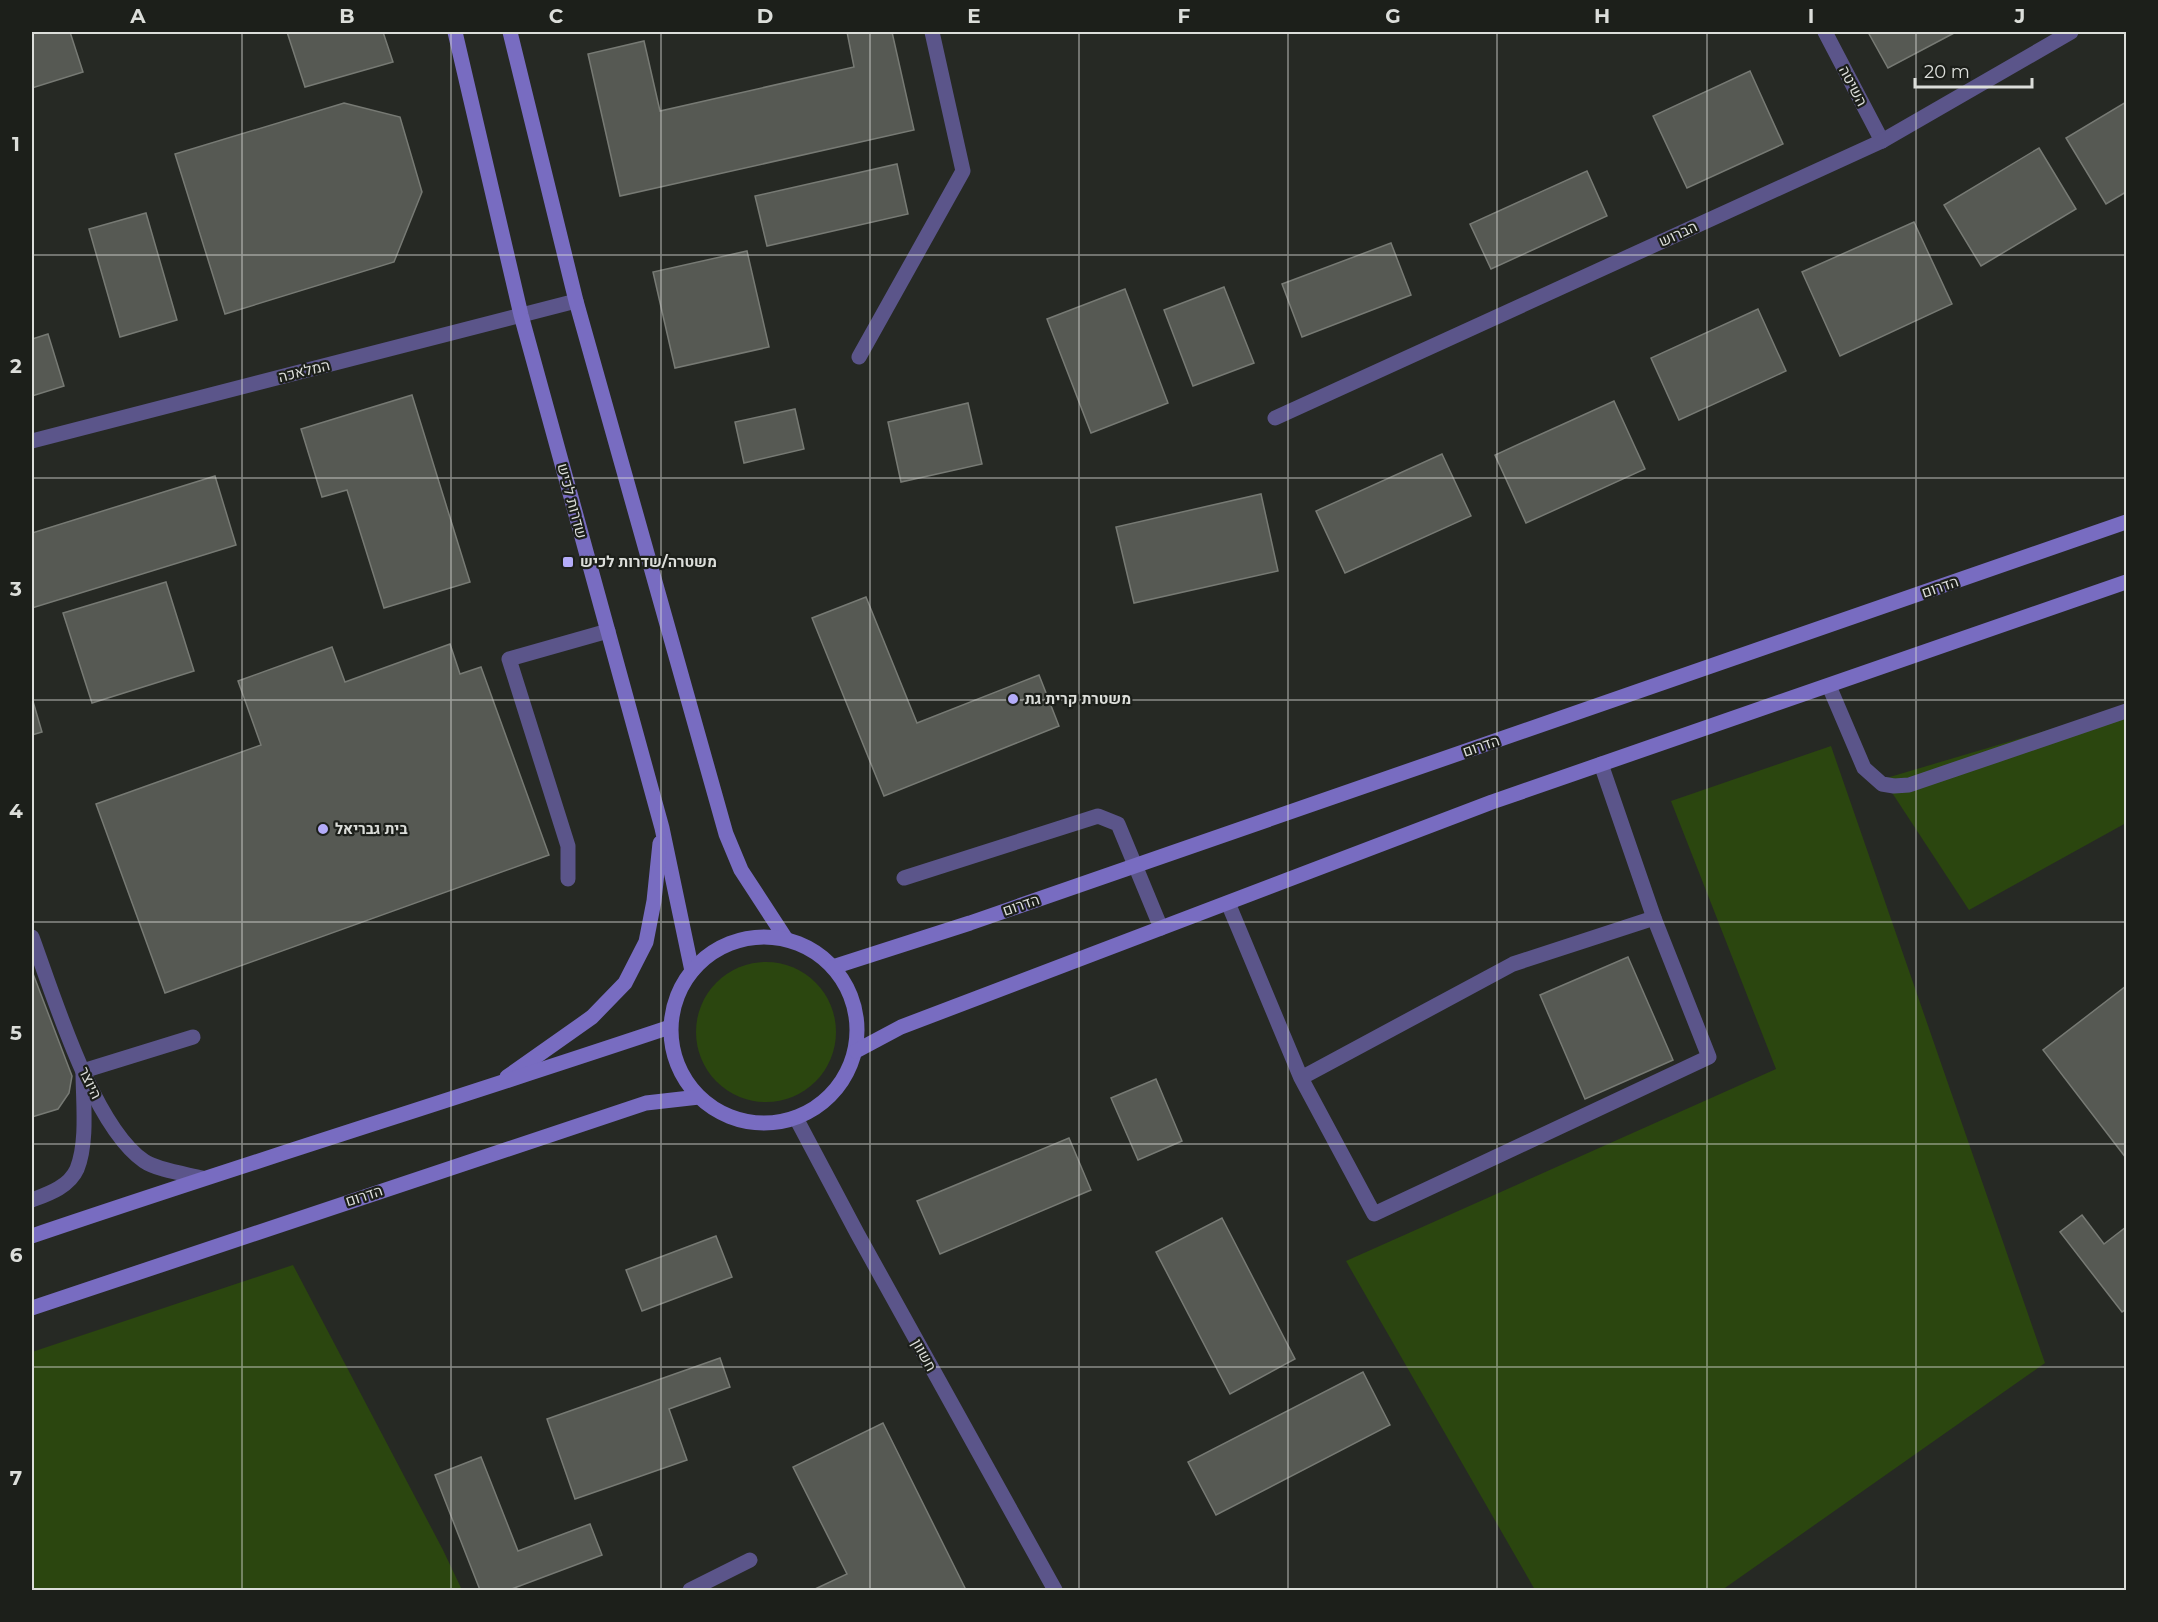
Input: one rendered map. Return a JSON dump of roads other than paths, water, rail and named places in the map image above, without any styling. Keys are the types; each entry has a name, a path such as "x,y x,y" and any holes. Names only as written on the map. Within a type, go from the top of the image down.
{"main road":[{"name":"שדרות לכיש","path":"455,32 521,315 662,828 692,971"},
{"path":"510,32 576,301 726,834 741,870 786,939"},
{"name":"הדרום","path":"833,967 970,923 2127,522"},
{"path":"856,1052 901,1027 1481,806 2127,582"},
{"path":"494,1086 592,1017 625,983 646,942 654,901 662,828"},
{"path":"765,937 786,939 803,945 820,955 833,967 847,986 855,1007 858,1029 856,1052 844,1080 823,1103 796,1118 771,1123 744,1122 720,1112 699,1097 683,1077 674,1053 670,1028 676,997 692,971 706,956 724,945 744,939 765,937"},
{"path":"32,1236 202,1178 670,1028"},
{"name":"הדרום","path":"32,1308 646,1103 699,1097"}],"street":[{"path":"859,357 963,171 932,32"},
{"name":"השיטה","path":"1825,32 1882,141"},
{"name":"הברוש","path":"1275,418 1882,141 2071,32"},
{"name":"המלאכה","path":"32,441 576,301"},
{"path":"568,879 568,846 509,659 608,631"},
{"path":"1828,686 1864,768 1882,784 1894,786 1909,785 2127,711"},
{"path":"1228,903 1301,1078 1374,1214 1708,1057 1654,918 1601,764"},
{"path":"904,878 1098,816 1118,824 1161,928"},
{"path":"1301,1078 1513,964 1654,918"},
{"name":"היוצר","path":"32,937 83,1071 104,1111 129,1149 147,1163 202,1178"},
{"path":"32,1200 51,1193 66,1183 76,1170 84,1136 83,1071 193,1037"},
{"name":"חשוון","path":"796,1118 1054,1590"},
{"path":"690,1590 750,1560"}],"place":[{"name":"משטרה/שדרות לכיש","path":"568,562"},
{"name":"משטרת קרית גת","path":"1013,699"},
{"name":"בית גבריאל","path":"323,829"}]}
